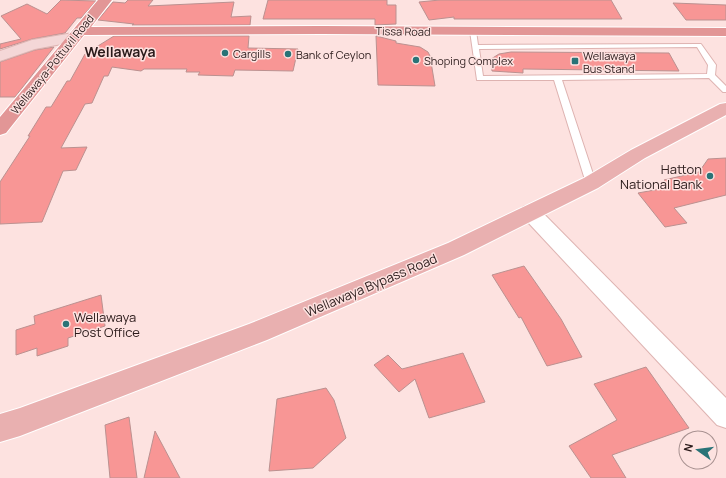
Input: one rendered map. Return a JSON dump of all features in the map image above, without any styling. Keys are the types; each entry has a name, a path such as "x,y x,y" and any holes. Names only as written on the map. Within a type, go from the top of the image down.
{"highway":[{"name":"Wellawaya-Pottuvil Road","path":"0,129 105,0"},
{"name":"Tissa Road","path":"76,34 473,31 726,32"}],"main road":[{"path":"0,56 32,45 76,34"},
{"name":"Wellawaya Bypass Road","path":"0,428 20,422 258,332 456,249 591,183 638,154 726,108"}],"street":[{"path":"530,212 726,416"}],"lane":[{"path":"473,31 480,78 710,76 726,90"},
{"path":"475,47 699,45 712,65 710,76"},
{"path":"557,77 591,183"}],"building":[{"path":"61,0 96,1 81,18 77,18 65,33 32,39 0,49 0,44 21,39 1,16 27,4 47,14"},
{"path":"128,0 153,0 148,6 234,2 231,17 251,16 250,25 132,25 134,24 98,20 113,2 125,3"},
{"path":"268,0 387,0 387,5 396,5 396,24 375,25 375,19 263,19"},
{"path":"440,0 611,0 622,19 454,19 454,17 429,20 419,2"},
{"path":"673,3 726,5 726,20 686,20"},
{"path":"114,36 249,36 248,48 298,49 293,71 235,70 233,76 198,75 200,72 186,72 187,69 144,69 141,71 112,67 108,76 104,76 92,103 85,104 61,148 87,147 76,170 63,171 42,222 0,224 0,182 30,136 28,136 46,107 51,107 67,81 70,81 85,54"},
{"path":"376,36 396,41 396,43 420,47 428,52 435,86 378,85"},
{"path":"54,47 15,97 0,97 0,62 35,50"},
{"path":"511,52 669,53 679,71 523,69 523,73 492,71 491,59 499,54"},
{"path":"726,158 726,195 674,208 687,223 665,227 638,193 671,187 664,180 699,172 708,159"},
{"path":"524,266 561,319 582,357 547,366 521,317 519,318 492,275"},
{"path":"101,295 105,326 68,338 68,346 37,356 37,348 16,355 16,330 35,324 34,316"},
{"path":"463,353 485,402 429,418 415,379 399,392 374,365 388,355 402,369"},
{"path":"646,367 689,428 678,430 678,432 612,455 626,478 591,478 569,446 617,420 594,384"},
{"path":"326,388 334,400 346,438 313,468 269,471 277,399"},
{"path":"129,417 137,478 110,478 105,425"},
{"path":"155,431 180,478 144,478"}],"place":[{"name":"Cargills","path":"225,53"},
{"name":"Bank of Ceylon","path":"288,54"},
{"name":"Shoping Complex","path":"416,60"},
{"name":"Wellawaya Bus Stand","path":"575,61"},
{"name":"Hatton National Bank","path":"710,176"},
{"name":"Wellawaya Post Office","path":"66,324"}],"district":[{"name":"Wellawaya","path":"120,51"}]}
